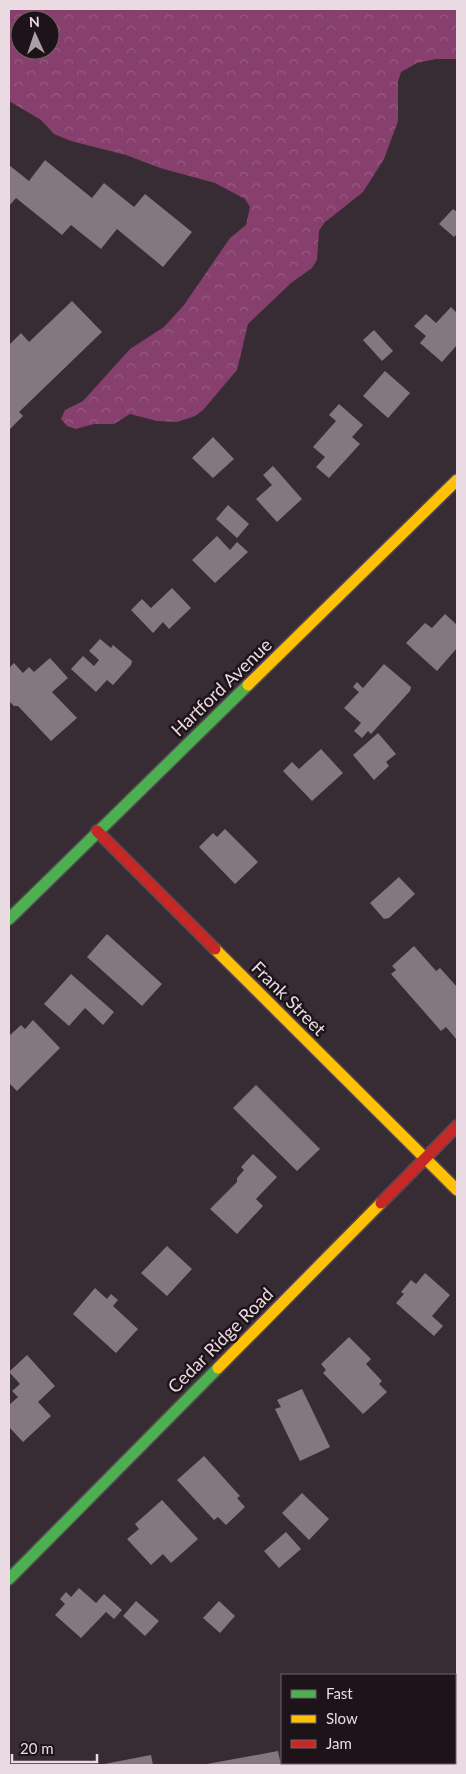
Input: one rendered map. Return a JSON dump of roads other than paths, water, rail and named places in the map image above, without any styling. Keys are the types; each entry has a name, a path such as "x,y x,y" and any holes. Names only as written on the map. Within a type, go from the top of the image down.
{"street":[{"name":"Hartford Avenue","path":"9,919 457,480"},
{"name":"Frank Street","path":"98,831 457,1190"},
{"name":"Cedar Ridge Road","path":"9,1579 457,1126"}]}
